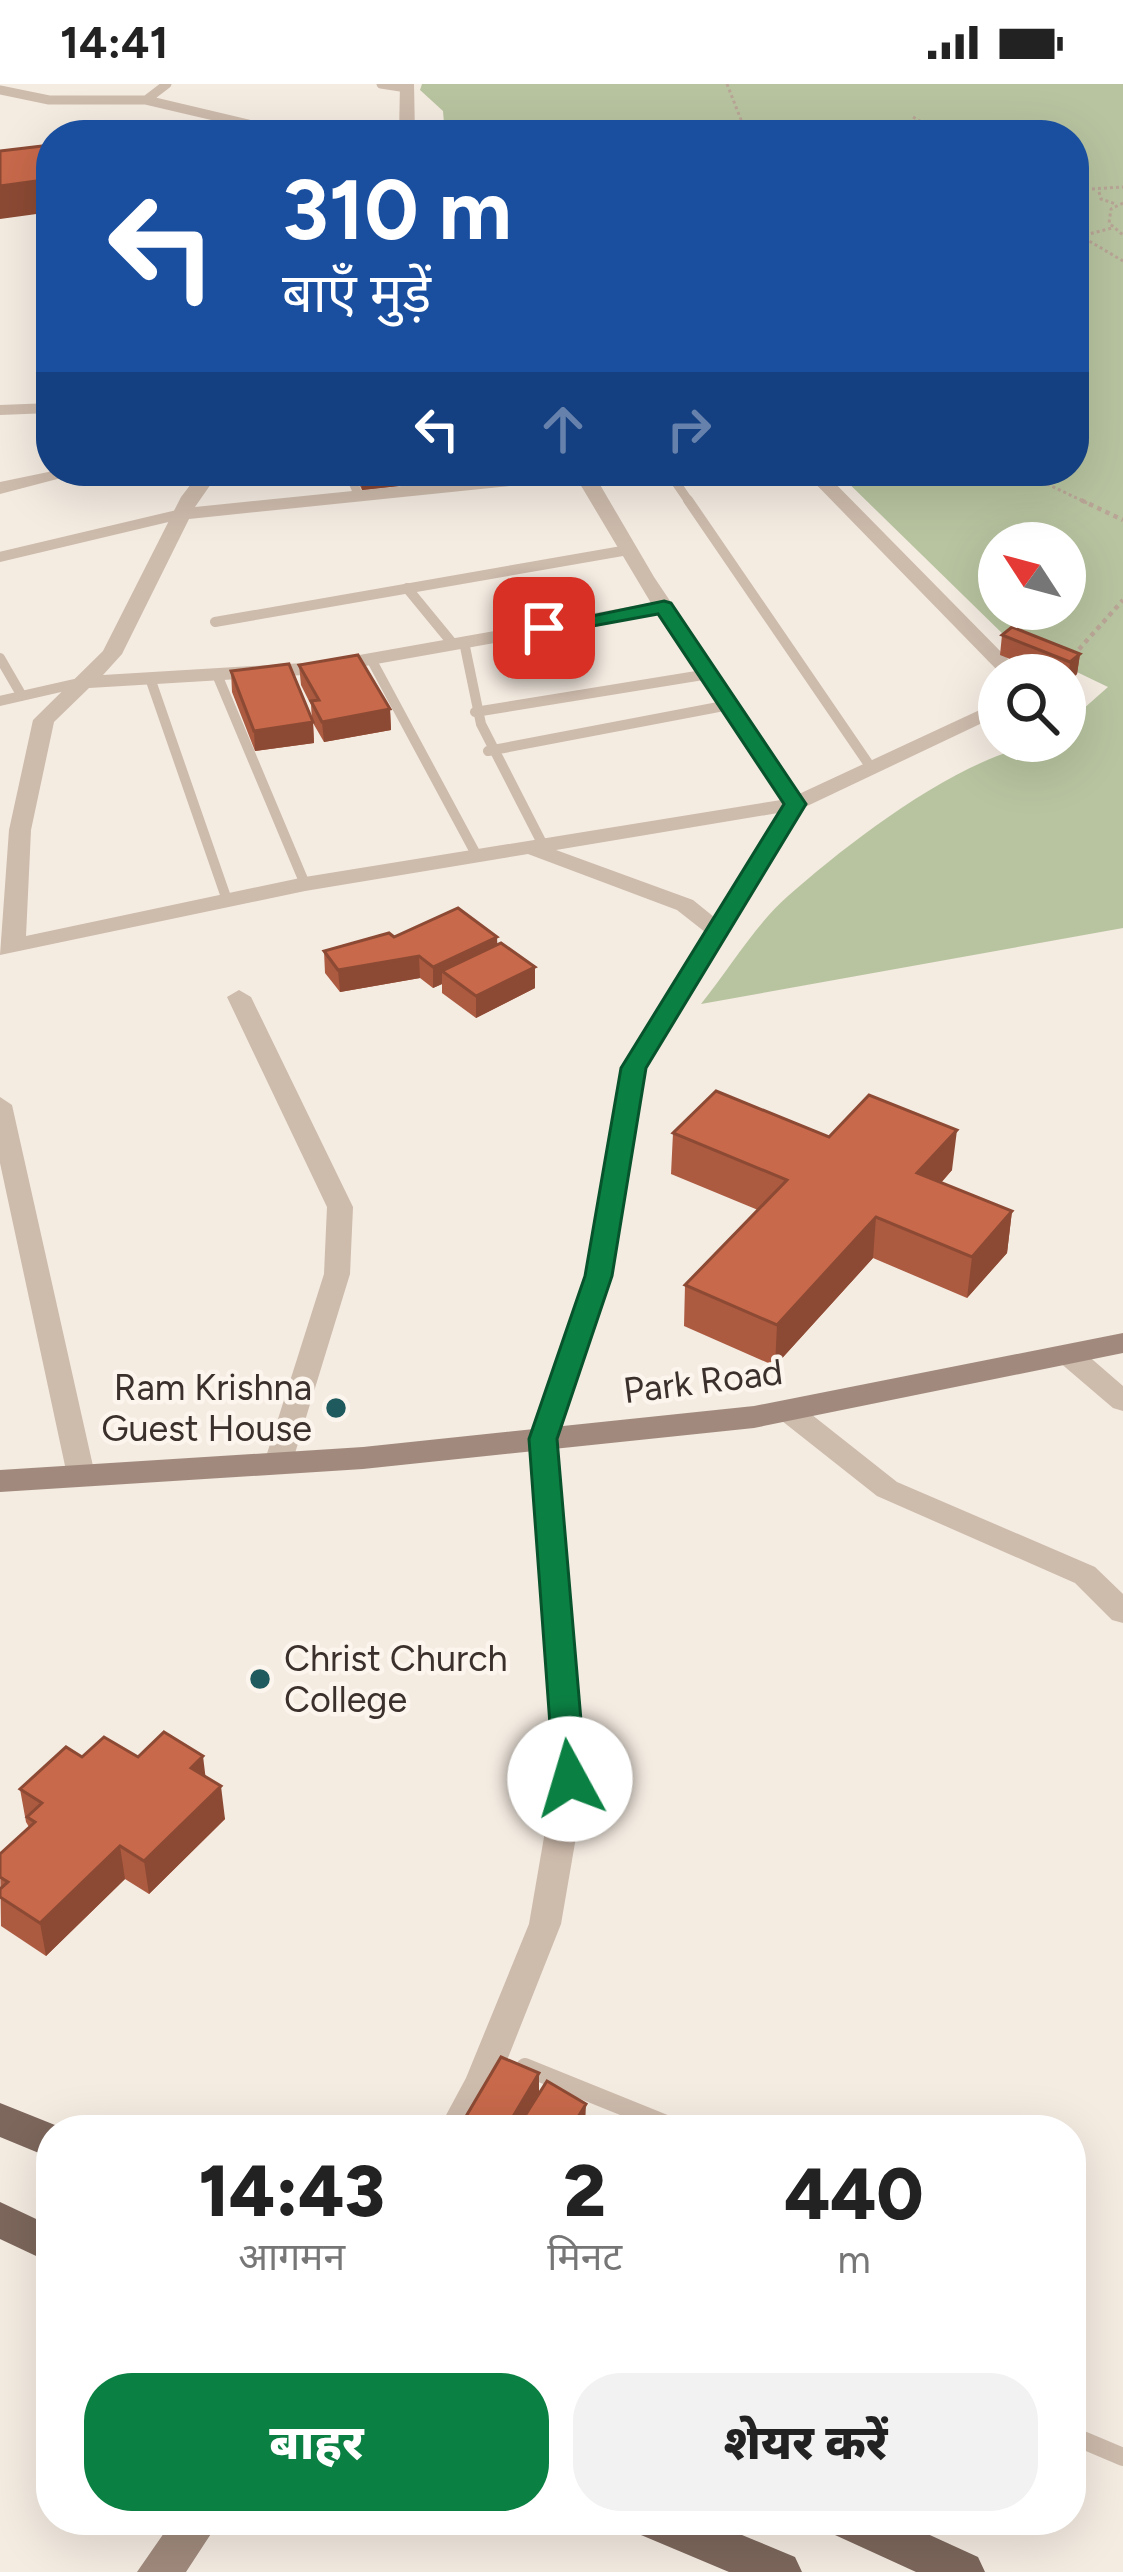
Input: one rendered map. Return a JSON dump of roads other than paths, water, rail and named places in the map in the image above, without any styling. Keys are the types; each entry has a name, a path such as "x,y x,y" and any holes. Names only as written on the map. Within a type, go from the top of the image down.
{"main road":[{"path":"0,2120 36,2135"},
{"path":"0,2220 36,2238"},
{"path":"692,2535 780,2572"},
{"path":"883,2535 963,2572"}],"street":[{"path":"407,86 407,120"},
{"path":"0,410 36,409"},
{"path":"0,488 36,480"},
{"path":"201,486 181,514 112,655 44,720 20,830 7,947 305,884 795,804 978,717"},
{"path":"181,514 452,486"},
{"path":"591,486 664,607 795,804"},
{"path":"827,486 996,654"},
{"path":"83,682 218,677 370,659 664,607"},
{"path":"462,2115 545,1924 570,1779 543,1439 598,1276 634,1068 795,804"},
{"path":"537,846 685,904 716,929"},
{"path":"238,997 340,1207 338,1274 278,1463"},
{"path":"0,1105 10,1200 81,1475"},
{"name":"Park Road","path":"0,1480 278,1463 788,1410 1123,1343"},
{"path":"1068,1354 1123,1401"},
{"path":"788,1410 887,1489 1085,1575 1123,1612"},
{"path":"159,2572 187,2535"}],"lane":[{"path":"146,100 167,84"},
{"path":"381,84 407,86"},
{"path":"0,90 49,100 146,100 231,120"},
{"path":"355,486 359,496"},
{"path":"678,486 872,769"},
{"path":"0,557 181,514"},
{"path":"215,622 628,550"},
{"path":"407,588 458,643 488,752 537,846"},
{"path":"0,658 22,696"},
{"path":"370,659 477,856"},
{"path":"475,712 709,674"},
{"path":"218,677 305,884"},
{"path":"151,681 227,900"},
{"path":"0,701 83,682"},
{"path":"488,752 729,704"},
{"path":"492,2054 644,2115"},
{"path":"1086,2441 1123,2457"}],"place":[{"name":"Ram Krishna Guest House","path":"336,1408"},
{"name":"Christ Church College","path":"260,1679"}]}
